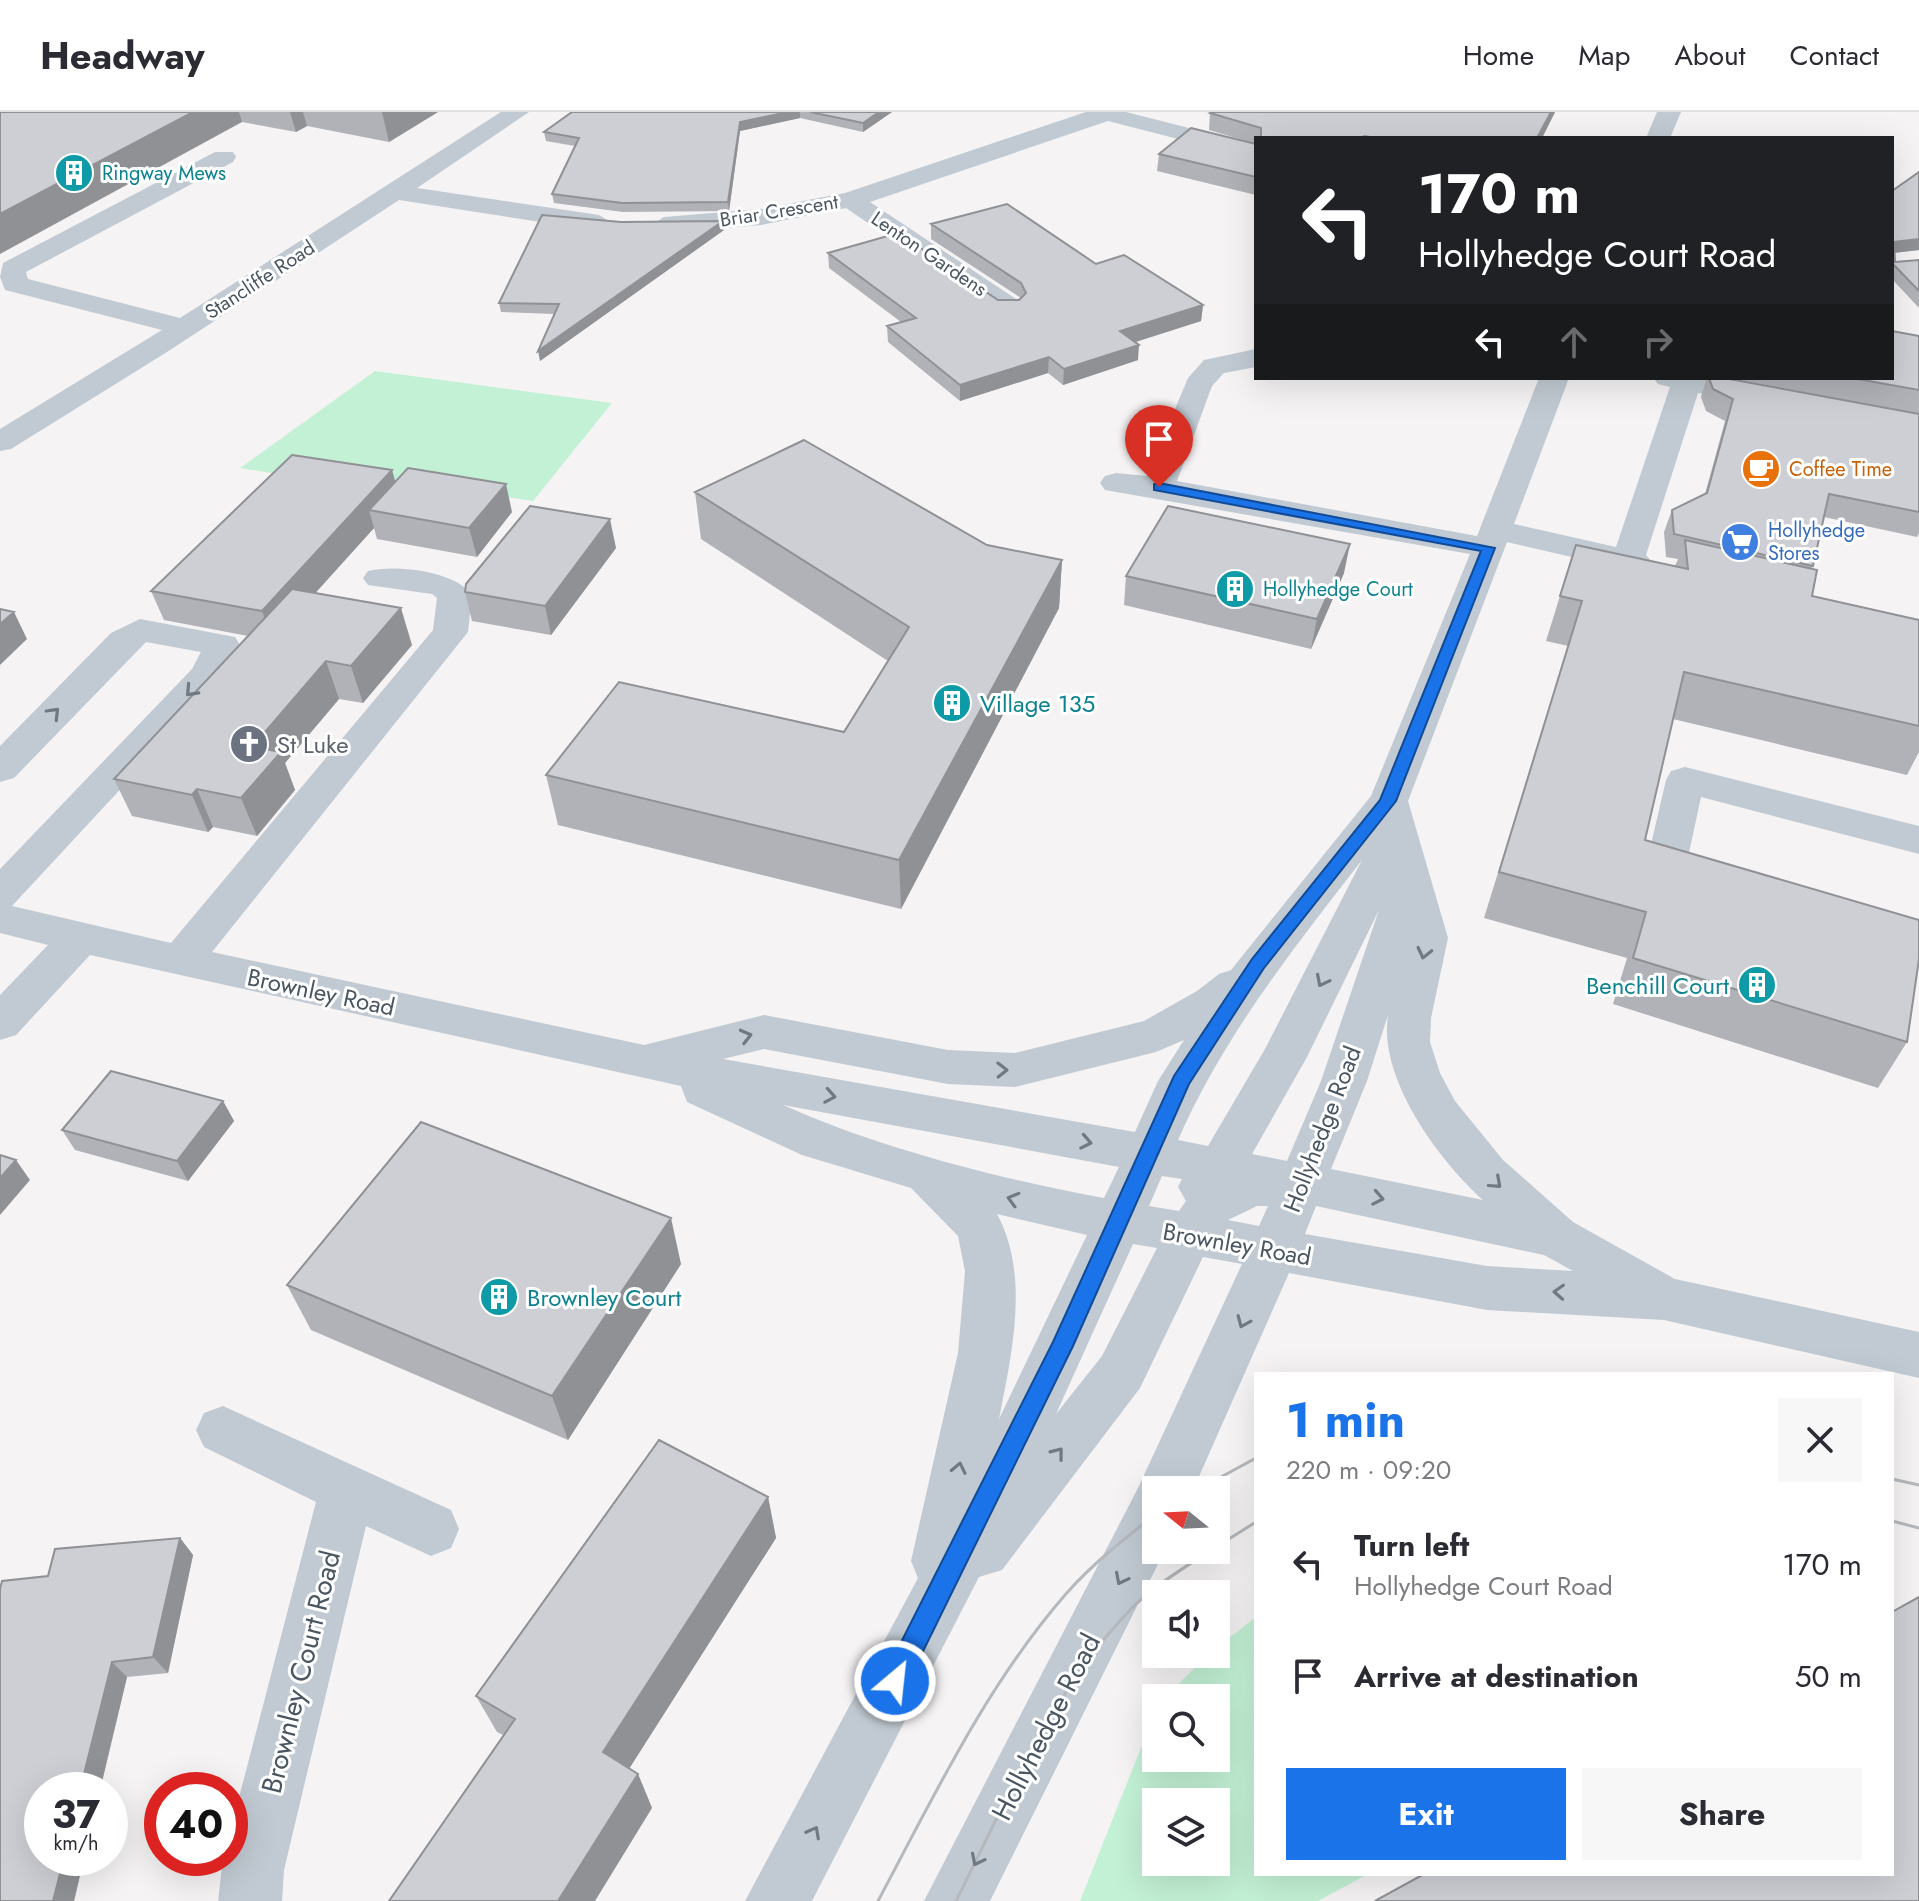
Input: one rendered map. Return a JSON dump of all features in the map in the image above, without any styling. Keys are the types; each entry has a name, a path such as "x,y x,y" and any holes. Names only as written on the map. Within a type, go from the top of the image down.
{"street":[{"name":"Stancliffe Road","path":"0,442 185,328 517,112"},
{"path":"1659,136 1669,112"},
{"name":"Briar Crescent","path":"396,192 556,219 628,225 761,217 850,200 1101,113"},
{"path":"1101,113 1254,151"},
{"path":"185,328 15,284 12,269 224,157"},
{"name":"Lenton Gardens","path":"850,200 1009,307"},
{"path":"1159,487 1198,384 1214,366 1254,358"},
{"path":"1116,1223 1164,1208 1196,1193 1220,1168 1284,1057 1391,819 1553,380"},
{"path":"1116,483 1159,487 1643,563 1678,380 1795,402"},
{"path":"181,961 450,632 455,595 441,585 380,578"},
{"path":"0,769 124,641 140,630 222,645 207,674 0,895"},
{"path":"1740,888 1665,870 1685,780 1919,840"},
{"path":"1391,819 1427,938 1409,1018 1408,1042 1417,1073 1438,1114 1486,1174 1556,1237"},
{"path":"643,1062 764,1032 948,1067 1015,1070 1156,1035 1213,1003 1258,963 1391,819"},
{"name":"Hollyhedge Road","path":"1171,1476 1274,1251 1344,1081 1410,878"},
{"name":"Brownley Road","path":"0,918 181,961 643,1062 1301,1183 1556,1237 1664,1298"},
{"path":"0,1023 81,937"},
{"path":"777,1901 925,1626 1062,1346 1181,1081 1258,963"},
{"name":"Brownley Road","path":"643,1062 819,1142 1042,1207 1116,1223 1487,1288 1664,1298 1919,1355"},
{"path":"924,1173 968,1209 985,1240 990,1267 986,1344 925,1626"},
{"path":"925,1626 1121,1372 1189,1235 1211,1206 1251,1187 1301,1183"},
{"path":"223,1430 431,1529"},
{"name":"Brownley Court Road","path":"250,1901 252,1870 347,1490"},
{"name":"Hollyhedge Road","path":"956,1901 1142,1536"}],"green space":[{"path":"375,371 612,403 533,501 400,481 388,491 240,468"},
{"path":"1254,1619 1254,1876 1364,1876 1318,1901 1080,1901 1142,1745 1142,1772 1230,1772 1230,1684 1178,1684 1195,1668 1230,1668 1230,1637"}],"building":[{"path":"0,112 193,112 0,214"},
{"path":"572,112 788,112 740,122 728,202 622,203 552,194 579,138 544,132"},
{"path":"810,112 879,112 863,123"},
{"path":"1551,112 1538,136 1261,136 1261,128 1210,113"},
{"path":"1191,128 1254,144 1254,177 1159,154"},
{"path":"1919,172 1919,239 1894,242 1894,190"},
{"path":"1007,204 1096,264 1124,255 1203,305 1120,331 1139,345 1064,369 1049,357 960,385 887,326 916,318 828,253 898,233 998,300 1019,300 1026,293 1021,283 931,224"},
{"path":"542,215 621,222 723,221 538,351 559,304 499,303"},
{"path":"1894,242 1895,262 1919,260 1919,291 1894,265"},
{"path":"1894,331 1919,336 1919,390 1863,380 1894,380"},
{"path":"1710,380 1735,380 1919,414 1919,512 1829,494 1813,566 1674,534 1672,510 1707,493 1733,399 1713,389"},
{"name":"Village 135","path":"804,440 987,545 1062,560 899,860 546,775 619,682 844,732 909,627 695,492"},
{"path":"292,455 392,470 262,611 151,591"},
{"path":"408,468 506,484 469,528 369,510"},
{"path":"530,506 610,519 545,606 465,592 466,584"},
{"path":"1168,506 1350,544 1317,619 1126,576"},
{"path":"1685,540 1817,570 1812,596 1919,620 1919,726 1684,672 1645,840 1919,920 1919,959 1907,1042 1633,958 1646,912 1499,872 1582,601 1560,596 1576,545 1688,569"},
{"path":"292,589 401,608 351,666 326,661 252,747 281,752 241,798 197,789 192,795 114,779"},
{"path":"0,609 14,612 0,624"},
{"path":"111,1071 223,1101 177,1161 62,1130"},
{"name":"Brownley Court","path":"421,1122 671,1218 552,1396 287,1285"},
{"path":"0,1155 16,1160 0,1178"},
{"path":"659,1440 768,1497 603,1752 638,1774 558,1901 389,1901 515,1719 476,1696"},
{"path":"180,1538 153,1657 112,1662 84,1772 24,1772 24,1876 59,1876 53,1901 0,1901 0,1589 2,1581 48,1576 55,1549"},
{"path":"1919,1597 1919,1901 1375,1901 1420,1876 1894,1876 1894,1611"}],"tram line":[{"path":"1223,1476 1254,1459"},
{"path":"1894,1479 1919,1485"},
{"path":"1894,1522 1919,1528"},
{"path":"1230,1538 1254,1523"},
{"path":"878,1901 941,1782 1010,1666 1075,1584 1142,1525"},
{"path":"956,1901 1033,1747 1078,1674 1132,1608 1190,1564"}],"place":[{"name":"Ringway Mews","path":"74,173"},
{"name":"Coffee Time","path":"1761,469"},
{"name":"Hollyhedge Stores","path":"1740,542"},
{"name":"Hollyhedge Court","path":"1235,589"},
{"name":"Village 135","path":"952,703"},
{"name":"St Luke","path":"249,744"},
{"name":"Benchill Court","path":"1757,985"},
{"name":"Brownley Court","path":"499,1297"}],"route":[{"path":"895,1681 1062,1346 1181,1081 1258,963 1388,801 1417,735 1489,548 1159,487"}]}
